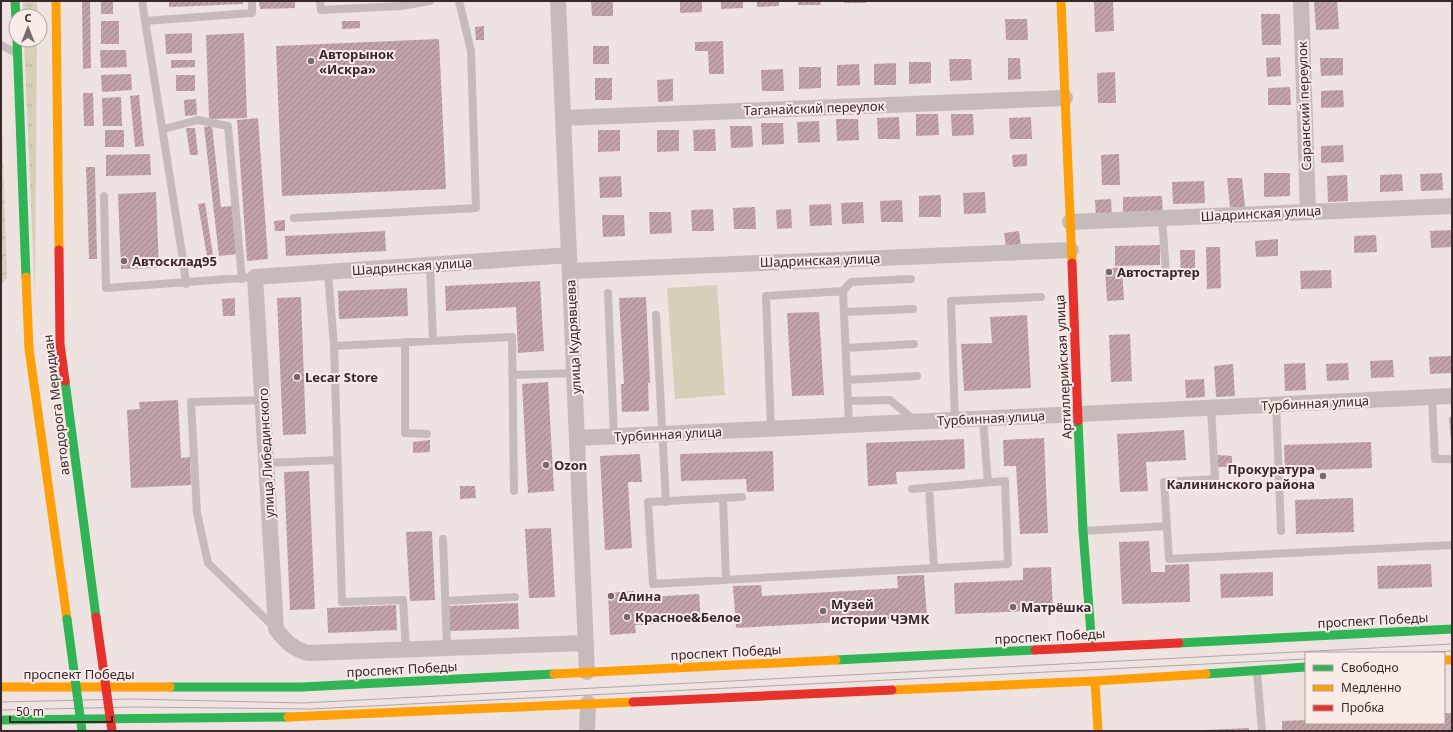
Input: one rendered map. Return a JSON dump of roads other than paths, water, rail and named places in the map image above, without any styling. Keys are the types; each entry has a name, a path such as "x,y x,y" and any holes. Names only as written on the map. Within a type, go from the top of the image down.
{"main road":[{"name":"автодорога Меридиан","path":"56,1 60,344 112,731"},
{"name":"Артиллерийская улица","path":"1061,1 1083,531 1093,651"},
{"name":"автодорога Меридиан","path":"18,48 29,349 82,731"},
{"name":"проспект Победы","path":"1,687 302,687 587,672 1093,651 1452,629"},
{"path":"1,720 302,717 1094,681 1305,667"},
{"path":"1094,670 1098,731"},
{"path":"275,726 302,717"},
{"path":"16,720 38,729"}],"street":[{"name":"улица Кудрявцева","path":"558,1 587,672"},
{"name":"Саранский переулок","path":"1301,1 1308,211"},
{"name":"Таганайский переулок","path":"563,118 1065,98"},
{"name":"Шадринская улица","path":"1070,222 1452,206"},
{"name":"Шадринская улица","path":"570,271 1071,250"},
{"name":"Шадринская улица","path":"249,278 569,255"},
{"name":"улица Либединского","path":"249,278 263,400 276,629"},
{"name":"Турбинная улица","path":"578,438 771,430 1452,396"},
{"path":"276,629 285,641 298,650 308,653 585,643"},
{"path":"587,731 588,703"}],"lane":[{"path":"142,1 186,284"},
{"path":"146,21 252,14 252,1"},
{"path":"320,1 321,10 400,6 430,1"},
{"path":"294,218 476,208 471,51 459,1"},
{"path":"1,45 18,54"},
{"path":"104,196 106,288 186,284 249,278 228,126 198,120 163,129"},
{"path":"1162,218 1166,273"},
{"path":"430,265 433,341"},
{"path":"328,272 334,346 342,602 403,600 406,650"},
{"path":"849,425 843,291 851,282 911,279"},
{"path":"771,430 766,296 843,291"},
{"path":"608,293 614,437"},
{"path":"955,420 951,301 1041,297"},
{"path":"844,312 912,309"},
{"path":"656,315 666,502"},
{"path":"334,346 512,337 514,492"},
{"path":"405,342 405,433 427,434"},
{"path":"846,348 914,344"},
{"path":"512,375 575,373"},
{"path":"847,380 917,376"},
{"path":"1432,397 1435,459 1452,459"},
{"path":"263,400 191,402 197,513 208,563 276,629"},
{"path":"848,401 890,400 916,422"},
{"path":"1276,404 1281,531"},
{"path":"1211,408 1215,479 1164,482 1169,560 1452,545"},
{"path":"982,419 988,483"},
{"path":"266,462 337,460"},
{"path":"742,497 648,502 653,584 1008,564 1005,482 912,488"},
{"path":"929,487 934,568"},
{"path":"723,499 726,580"},
{"path":"1083,531 1167,526"},
{"path":"443,539 447,649"},
{"path":"446,602 515,597"},
{"path":"1257,670 1262,731"}],"tram line":[{"path":"1,702 131,699 302,703 1452,644"},
{"path":"1432,652 1452,651"},
{"path":"1,710 134,707 311,709 1305,659"}],"place":[{"name":"Авторынок «Искра»","path":"311,61"},
{"name":"Автосклад95","path":"124,261"},
{"name":"Автостартер","path":"1109,272"},
{"name":"Lecar Store","path":"297,377"},
{"name":"Ozon","path":"546,465"},
{"name":"Прокуратура Калининского района","path":"1323,476"},
{"name":"Алина","path":"611,596"},
{"name":"Матрёшка","path":"1013,607"},
{"name":"Музей истории ЧЭМК","path":"823,611"},
{"name":"Красное&Белое","path":"627,617"}]}
